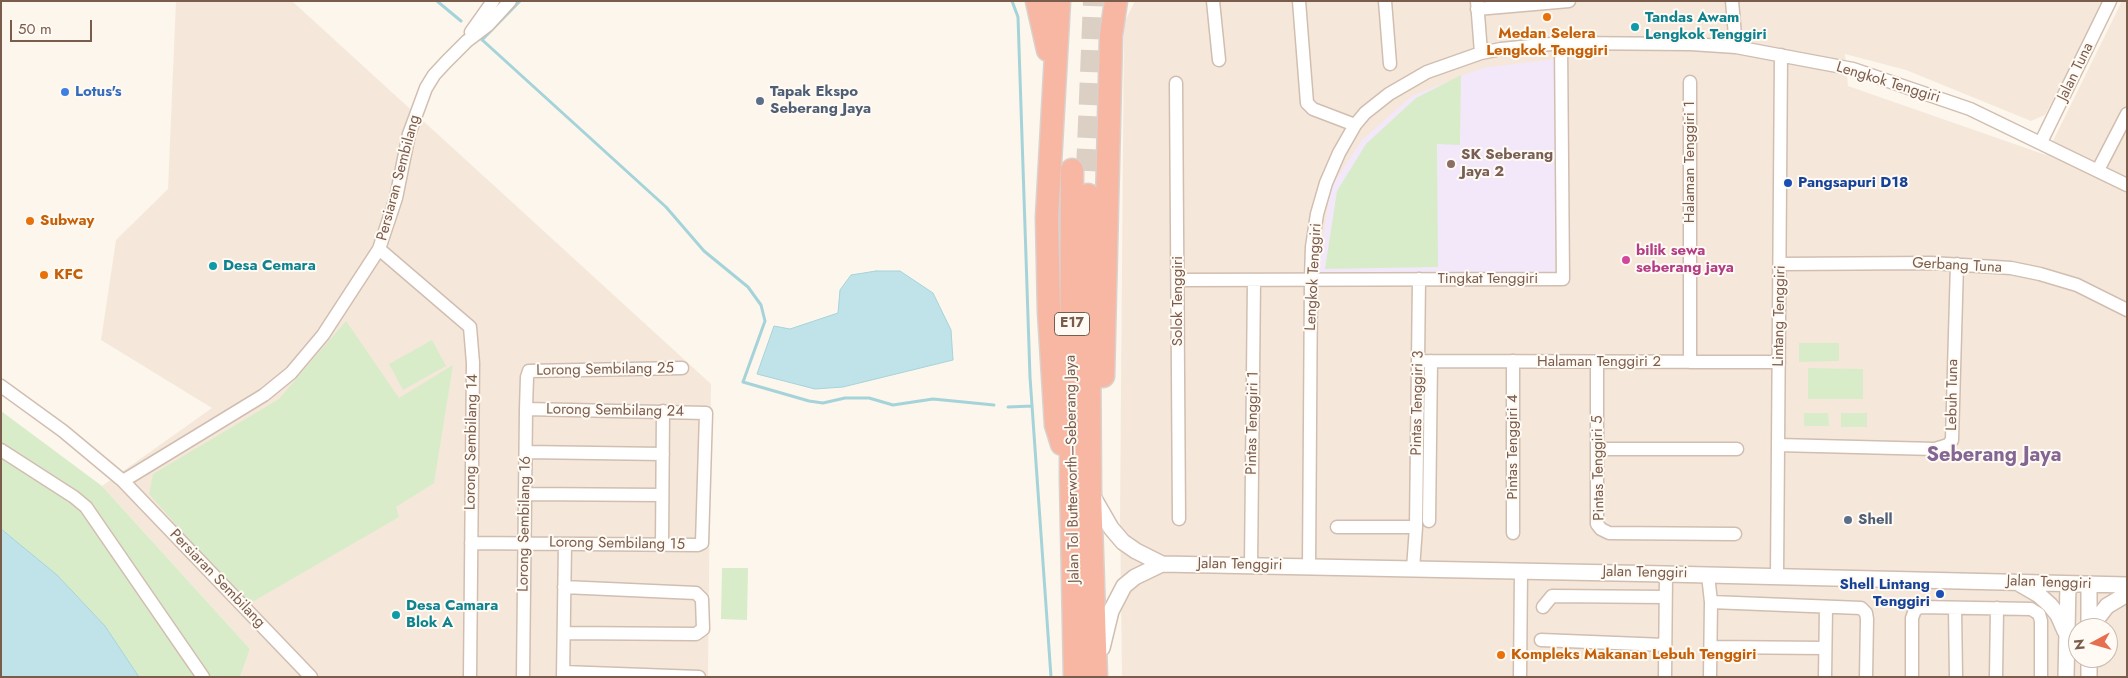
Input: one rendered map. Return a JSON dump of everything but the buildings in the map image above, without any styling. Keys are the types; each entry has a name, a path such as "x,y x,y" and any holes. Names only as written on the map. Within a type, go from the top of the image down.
{"highway":[{"path":"1038,1 1055,77"},
{"path":"1058,1 1047,217 1049,312 1056,425 1084,481"},
{"path":"1084,481 1102,416 1111,35 1116,1"},
{"name":"Jalan Tol Butterworth–Seberang Jaya","path":"1080,171 1084,481 1096,677"},
{"name":"Jalan Tol Butterworth–Seberang Jaya","path":"1076,677 1084,481"}],"street":[{"path":"467,41 472,30 493,1"},
{"path":"467,41 478,34 510,1"},
{"path":"1213,1 1219,60"},
{"path":"1299,1 1307,103 1313,109 1355,125"},
{"path":"1385,1 1390,64"},
{"path":"1481,53 1477,5 1569,1"},
{"path":"1732,1 1736,47"},
{"name":"Jalan Tuna","path":"2041,142 2110,1"},
{"name":"Persiaran Sembilang","path":"123,482 264,395 291,373 323,335 380,250 396,198 409,134 426,88 434,75 467,41"},
{"name":"Lengkok Tenggiri","path":"1309,567 1311,279 1312,247 1317,214 1326,183 1338,153 1355,125 1377,103 1402,85 1428,72 1481,53 1561,43 1691,44 1736,47 1853,69 1970,108 2127,185"},
{"name":"Tingkat Tenggiri","path":"1178,280 1563,279 1561,43"},
{"name":"Lintang Tenggiri","path":"1777,576 1781,55"},
{"name":"Halaman Tenggiri 1","path":"1690,82 1690,362"},
{"name":"Solok Tenggiri","path":"1176,83 1179,519"},
{"path":"2098,170 2127,114"},
{"name":"Lorong Sembilang 14","path":"380,250 470,327 473,363 470,677"},
{"name":"Gerbang Tuna","path":"1780,264 1957,264 2011,268 2077,285 2127,310"},
{"name":"Lebuh Tuna","path":"1778,445 1935,449 1948,445 1952,440 1957,264"},
{"name":"Pintas Tenggiri 3","path":"1419,279 1425,361 1429,521"},
{"name":"Pintas Tenggiri 1","path":"1251,565 1254,280"},
{"name":"Pintas Tenggiri 3","path":"1413,568 1425,361"},
{"name":"Halaman Tenggiri 2","path":"1425,361 1779,362"},
{"name":"Pintas Tenggiri 4","path":"1513,362 1513,533"},
{"name":"Pintas Tenggiri 5","path":"1597,362 1598,524 1601,529 1608,533 1735,534"},
{"name":"Lorong Sembilang 25","path":"529,371 682,368"},
{"name":"Lorong Sembilang 16","path":"523,677 526,409 527,377 529,371"},
{"name":"Persiaran Sembilang","path":"1,386 63,431 123,482 310,677"},
{"name":"Lorong Sembilang 24","path":"526,409 704,412 708,416 702,543"},
{"path":"662,544 663,412"},
{"path":"1597,449 1738,449"},
{"path":"1,450 74,497 86,507 202,677"},
{"path":"526,452 662,454"},
{"path":"1084,481 1111,528 1123,542 1162,564"},
{"path":"525,494 662,495"},
{"path":"1337,527 1416,528"},
{"name":"Lorong Sembilang 15","path":"472,543 698,545 702,543"},
{"path":"565,544 563,674 699,677"},
{"path":"1096,677 1106,628 1117,596 1134,577 1162,564"},
{"name":"Jalan Tenggiri","path":"1162,564 1708,574 2127,586"},
{"path":"1520,677 1521,571"},
{"path":"1665,677 1666,574"},
{"path":"1708,574 1711,602 1710,677"},
{"path":"2016,583 2039,594 2050,605 2058,614 2067,634"},
{"path":"2066,677 2068,584"},
{"path":"2089,584 2089,618"},
{"path":"564,587 696,593 702,598 702,629 701,632 696,634 564,633"},
{"path":"2095,618 2119,597 2127,594"},
{"path":"1543,607 1552,596 1665,598"},
{"path":"1711,602 1861,608 1866,612 1867,619 1866,677"},
{"path":"1824,677 1826,607"},
{"path":"1912,677 1912,618 1915,610 1920,607 2031,609 2039,614 2041,621 2041,677"},
{"path":"1955,608 1956,677"},
{"path":"1996,677 1997,608"},
{"path":"1541,640 1665,645"},
{"path":"1711,647 1825,648"}],"shaded area":[{"path":"176,1 292,1 711,384 708,677 240,677 250,649 102,486 212,408 101,340 116,240 168,189"},
{"path":"1135,1 2105,1 2045,115 2031,121 1906,70 1845,54 1848,86 2046,155 2122,1 2127,1 2127,677 1122,677 1120,514 1124,23"},
{"name":"SK Seberang Jaya 2","path":"1556,59 1555,272 1318,272 1331,187 1362,140 1412,96 1482,68"}],"green space":[{"path":"1461,75 1460,145 1437,144 1438,267 1325,269 1337,191 1366,144 1416,98"},
{"path":"346,321 399,398 453,365 434,483 396,507 399,517 247,605 149,494 153,474 279,399"},
{"path":"432,340 446,366 403,390 389,364"},
{"path":"1799,343 1839,343 1839,361 1799,362"},
{"path":"1808,368 1863,369 1863,399 1808,399"},
{"path":"1,411 102,486 250,649 240,677 139,677 105,626 57,575 1,529"},
{"path":"1804,413 1828,413 1829,426 1804,426"},
{"path":"1841,413 1867,413 1867,427 1841,427"},
{"path":"722,568 748,568 747,620 721,619"}],"water":[{"path":"876,271 900,271 933,293 951,330 953,360 843,387 815,389 757,374 774,326 790,329 838,313 840,290 851,275"},
{"path":"1,529 57,575 105,626 139,677 1,677"}],"waterway":[{"path":"437,1 461,21"},
{"path":"482,40 520,1"},
{"path":"1012,1 1018,17 1030,377 1051,677"},
{"path":"479,37 666,207 704,251 748,287 761,305 765,321 743,382 809,401 823,403 845,398 869,398 893,405 933,399 994,405"},
{"path":"1008,407 1032,406"}],"tunnel":[{"path":"1087,171 1094,1"}],"place":[{"name":"Medan Selera Lengkok Tenggiri","path":"1547,17"},
{"name":"Tandas Awam Lengkok Tenggiri","path":"1635,27"},
{"name":"Lotus's","path":"65,92"},
{"name":"Tapak Ekspo Seberang Jaya","path":"760,101"},
{"name":"SK Seberang Jaya 2","path":"1451,164"},
{"name":"Pangsapuri D18","path":"1788,183"},
{"name":"Subway","path":"30,221"},
{"name":"bilik sewa seberang jaya","path":"1626,260"},
{"name":"Desa Cemara","path":"213,266"},
{"name":"KFC","path":"44,275"},
{"name":"Shell","path":"1848,520"},
{"name":"Shell Lintang Tenggiri","path":"1940,594"},
{"name":"Desa Camara Blok A","path":"396,615"},
{"name":"Kompleks Makanan Lebuh Tenggiri","path":"1501,655"}],"district":[{"name":"Seberang Jaya","path":"1994,456"}]}
